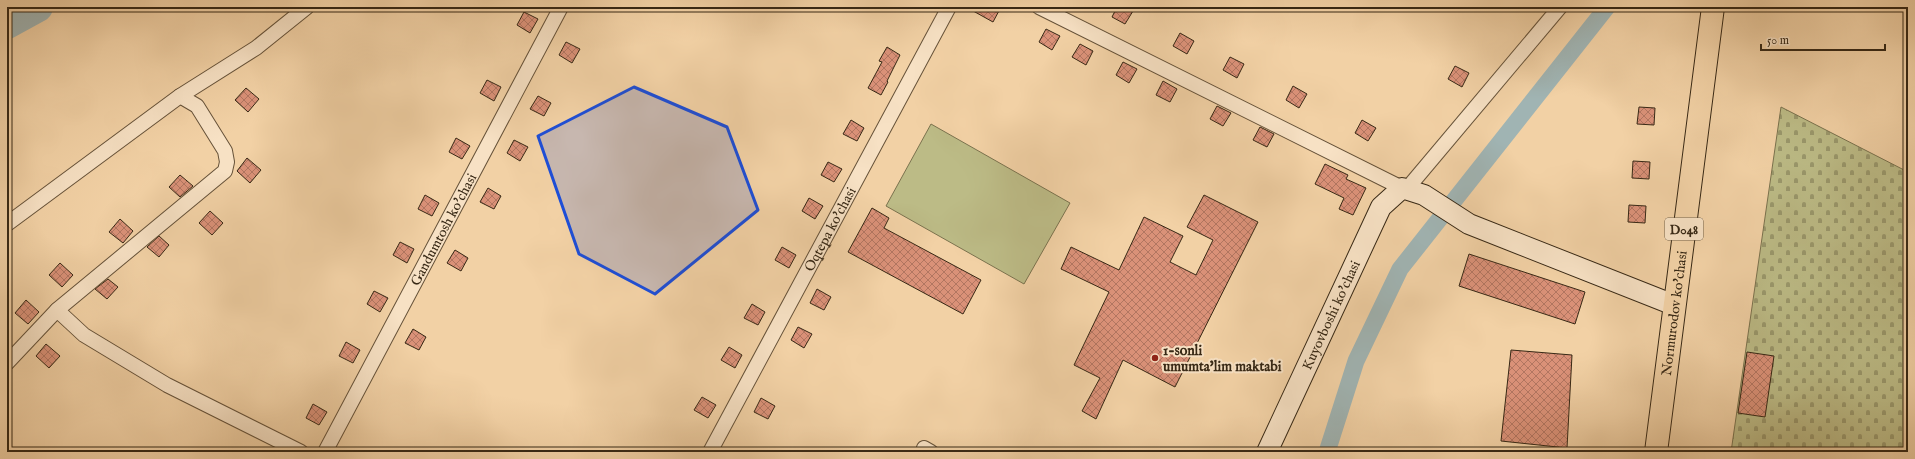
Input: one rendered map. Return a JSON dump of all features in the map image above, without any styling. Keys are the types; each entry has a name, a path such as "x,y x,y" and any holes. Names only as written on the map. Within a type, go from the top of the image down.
{"main road":[{"name":"Normurodov ko'chasi","path":"1656,452 1713,7"},
{"path":"1411,191 1469,224 1674,305"},
{"name":"Kuyovboshi ko'chasi","path":"1267,452 1381,207 1411,191"}],"street":[{"path":"7,224 180,96 256,48 307,7"},
{"name":"Gandumtosh ko'chasi","path":"325,452 561,7"},
{"name":"Oqtepa ko'chasi","path":"710,452 949,7"},
{"path":"1038,7 1411,191"},
{"name":"Kuyovboshi ko'chasi","path":"1411,191 1560,7"},
{"path":"7,363 57,310 225,171 227,162 225,151 197,106 180,96"},
{"path":"57,310 84,335 167,385 301,452"}],"highlighted area":[{"path":"634,87 727,127 758,210 655,294 579,254 538,136"}],"green space":[{"path":"1781,107 1908,172 1908,452 1731,452"},
{"path":"931,124 1070,203 1024,284 886,206"}],"building":[{"path":"966,7 1001,7 993,22"},
{"path":"1117,7 1126,7 1133,11 1125,24 1112,17"},
{"path":"524,12 538,19 530,33 517,25"},
{"path":"1046,29 1060,36 1052,50 1039,42"},
{"path":"1180,33 1194,41 1187,54 1173,46"},
{"path":"566,42 580,49 572,63 559,55"},
{"path":"1080,44 1093,51 1086,65 1072,57"},
{"path":"887,47 900,55 881,95 868,88 882,62 879,61"},
{"path":"1230,57 1244,64 1237,78 1223,70"},
{"path":"1123,62 1137,69 1129,83 1116,75"},
{"path":"1455,66 1469,73 1462,87 1448,79"},
{"path":"487,80 501,87 494,101 480,93"},
{"path":"1163,81 1177,89 1170,102 1156,95"},
{"path":"1293,86 1307,94 1299,108 1286,100"},
{"path":"246,88 259,99 248,112 235,100"},
{"path":"538,96 551,103 544,116 530,109"},
{"path":"1217,106 1231,113 1223,126 1210,119"},
{"path":"1639,107 1655,108 1654,125 1637,124"},
{"path":"851,120 864,128 857,141 843,134"},
{"path":"1362,120 1376,128 1368,141 1355,133"},
{"path":"1260,127 1274,134 1267,147 1253,140"},
{"path":"456,138 470,146 462,159 449,152"},
{"path":"514,140 528,147 520,161 507,153"},
{"path":"247,158 261,170 250,183 237,171"},
{"path":"1633,161 1650,162 1649,179 1632,178"},
{"path":"828,162 842,169 834,182 821,175"},
{"path":"1325,164 1348,175 1346,179 1366,188 1353,215 1339,209 1344,198 1315,184"},
{"path":"180,175 193,186 180,197 169,187"},
{"path":"488,188 501,196 494,209 480,202"},
{"path":"425,195 439,203 432,216 418,209"},
{"path":"1204,195 1258,222 1175,387 1123,360 1096,419 1082,411 1100,378 1074,365 1109,292 1061,269 1071,247 1119,270 1144,217 1183,236 1170,262 1196,275 1213,240 1187,227"},
{"path":"809,198 823,206 815,219 802,211"},
{"path":"1629,205 1646,206 1645,223 1628,222"},
{"path":"872,208 889,218 884,228 981,280 963,314 848,252"},
{"path":"210,211 223,223 212,235 199,223"},
{"path":"120,219 133,231 123,243 109,232"},
{"path":"159,236 169,245 159,257 147,247"},
{"path":"400,242 414,249 407,263 393,255"},
{"path":"782,247 796,255 789,268 775,260"},
{"path":"455,250 468,258 461,271 447,263"},
{"path":"1469,254 1585,292 1575,324 1459,286"},
{"path":"60,263 73,275 62,287 49,275"},
{"path":"108,279 118,287 107,299 95,289"},
{"path":"817,289 831,297 824,310 810,303"},
{"path":"374,291 388,298 380,312 367,304"},
{"path":"26,300 39,312 28,324 15,313"},
{"path":"752,304 765,312 758,325 744,318"},
{"path":"798,327 812,334 804,348 791,340"},
{"path":"413,329 426,337 419,350 405,343"},
{"path":"346,342 360,350 353,363 339,356"},
{"path":"46,344 60,356 49,368 36,356"},
{"path":"729,347 742,355 735,368 721,360"},
{"path":"1511,350 1572,355 1567,448 1501,441"},
{"path":"1747,352 1774,356 1765,417 1738,413"},
{"path":"702,397 716,405 708,418 694,410"},
{"path":"761,398 775,406 768,419 754,412"},
{"path":"313,404 327,412 319,425 306,418"}],"waterway":[{"path":"7,24 38,7"},
{"path":"1327,452 1356,361 1400,269 1607,7"}],"place":[{"name":"1-sonli umumta'lim maktabi","path":"1155,358"}]}
